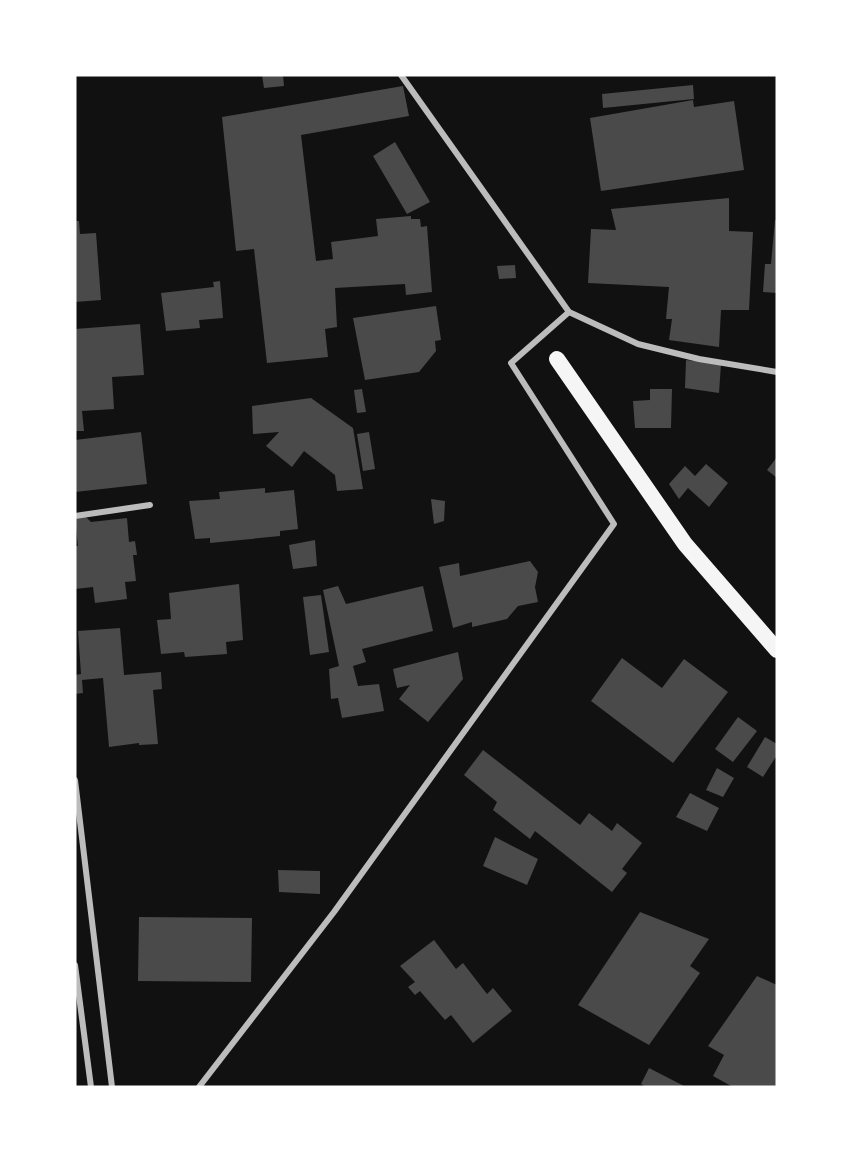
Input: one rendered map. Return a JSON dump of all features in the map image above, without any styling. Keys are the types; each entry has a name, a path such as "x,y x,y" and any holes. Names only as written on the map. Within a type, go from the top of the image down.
{"highway":[{"path":"557,359 685,544 777,650"}],"street":[{"path":"401,75 569,312 638,344 699,359 777,372"},
{"path":"199,1087 334,912 615,524 511,363 569,312"},
{"path":"75,516 150,505"},
{"path":"75,780 112,1087"},
{"path":"75,965 91,1087"}],"building":[{"path":"262,75 283,75 284,86 264,88"},
{"path":"693,85 694,99 603,108 602,94"},
{"path":"403,86 409,116 301,135 316,261 333,259 331,242 378,236 376,219 411,216 411,219 420,219 421,227 427,226 432,292 406,295 405,284 335,288 337,327 325,329 328,357 267,363 254,249 236,251 222,117"},
{"path":"693,100 694,107 734,101 744,170 601,191 590,118"},
{"path":"395,142 430,202 407,214 373,156"},
{"path":"729,198 729,231 753,232 749,310 721,310 719,347 669,340 672,319 666,319 669,287 588,283 591,229 616,230 611,209"},
{"path":"775,220 777,220 777,293 763,292 765,264 771,264"},
{"path":"75,221 79,221 80,234 96,233 101,300 75,302"},
{"path":"515,265 516,278 499,279 497,266"},
{"path":"220,281 223,318 199,320 200,328 166,331 161,293 214,287 213,282"},
{"path":"436,306 441,340 435,341 436,351 419,372 365,380 353,318"},
{"path":"140,324 144,375 112,377 114,409 82,411 84,431 75,431 75,329"},
{"path":"686,360 721,364 719,393 685,388"},
{"path":"362,389 366,412 357,413 354,390"},
{"path":"650,389 672,389 671,428 635,428 633,401 650,400"},
{"path":"311,398 353,428 363,489 337,491 335,475 304,451 292,467 266,446 279,432 253,434 252,406"},
{"path":"141,432 147,484 75,492 75,440"},
{"path":"369,432 375,469 363,471 357,434"},
{"path":"777,457 777,478 767,470"},
{"path":"706,464 728,483 709,507 688,488 679,499 669,484 685,466 695,476"},
{"path":"265,488 265,493 294,490 298,529 280,531 280,536 210,543 210,538 195,539 189,501 220,499 219,492"},
{"path":"431,499 445,501 444,521 434,524"},
{"path":"85,516 91,522 127,518 129,542 135,541 137,555 133,555 136,581 125,582 127,599 95,603 93,587 75,589 75,546 78,546 75,518"},
{"path":"315,540 317,566 293,569 289,545"},
{"path":"530,561 538,572 535,587 538,602 518,606 507,619 472,627 472,622 453,628 439,567 459,563 460,576"},
{"path":"239,584 243,640 226,642 227,654 185,657 184,652 161,654 157,620 171,619 169,593"},
{"path":"338,586 346,604 423,586 433,631 362,649 366,662 353,666 358,686 379,684 384,711 342,718 338,698 331,699 329,669 339,666 323,590"},
{"path":"321,595 329,652 310,655 303,597"},
{"path":"120,628 124,675 161,672 162,689 153,690 158,744 139,745 139,743 109,747 103,678 82,680 83,693 75,694 75,675 81,674 78,631"},
{"path":"458,652 463,679 428,722 399,699 410,685 397,688 393,669"},
{"path":"622,658 662,688 684,659 728,692 673,763 591,701"},
{"path":"738,717 757,731 733,762 715,749"},
{"path":"765,737 777,744 777,755 763,777 747,767"},
{"path":"483,750 580,825 589,813 612,831 617,823 642,843 622,869 627,873 612,892 535,831 530,839 493,810 497,802 464,775"},
{"path":"717,768 734,778 723,797 706,790"},
{"path":"690,793 719,808 707,831 676,817"},
{"path":"495,837 538,859 527,885 483,866"},
{"path":"278,870 320,871 320,894 279,892"},
{"path":"640,912 709,939 690,966 700,973 649,1045 578,1005"},
{"path":"139,917 252,918 251,982 138,981"},
{"path":"434,940 456,969 463,963 487,994 493,988 512,1011 473,1043 451,1015 445,1020 420,991 415,995 408,987 415,982 400,966"},
{"path":"757,976 777,985 777,1087 733,1087 713,1076 724,1055 708,1046"},
{"path":"649,1068 686,1087 646,1087 641,1084"}]}
